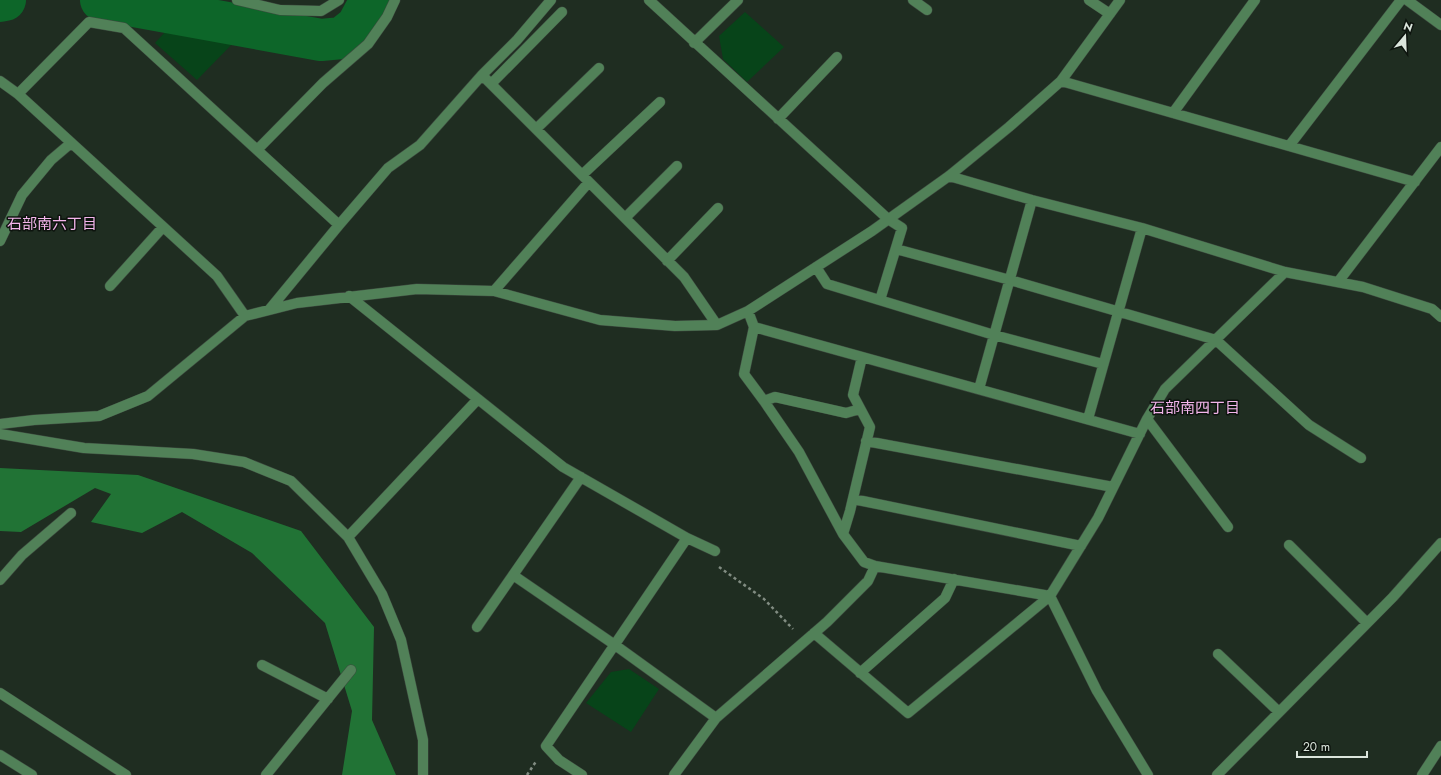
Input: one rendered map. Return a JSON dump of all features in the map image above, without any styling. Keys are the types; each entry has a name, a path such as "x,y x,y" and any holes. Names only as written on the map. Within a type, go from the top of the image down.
{"street":[{"path":"237,0 280,10 321,11 339,0"},
{"path":"257,150 323,83 368,44 388,17 395,0"},
{"path":"269,310 388,168 420,145 482,75 517,40 551,0"},
{"path":"649,0 888,220 902,228 880,300"},
{"path":"694,43 738,0"},
{"path":"912,0 927,10"},
{"path":"1089,0 1110,14"},
{"path":"0,424 34,420 99,416 148,396 245,316 297,303 417,289 494,291 600,320 675,326 717,325 748,311 888,220 949,176 1061,81 1120,0"},
{"path":"1173,113 1255,0"},
{"path":"1289,146 1401,0"},
{"path":"1407,0 1441,25"},
{"path":"491,84 562,12"},
{"path":"18,94 89,22 124,28 339,225"},
{"path":"778,119 837,57"},
{"path":"536,129 599,68"},
{"path":"482,75 684,277 717,325"},
{"path":"0,80 18,94 217,276 245,316"},
{"path":"1061,81 1415,182"},
{"path":"494,291 586,178 660,102"},
{"path":"0,241 22,195 51,160 71,143"},
{"path":"1338,282 1441,147"},
{"path":"625,218 677,166"},
{"path":"949,176 1032,200 1142,228 1284,272 1363,287 1432,309 1441,317"},
{"path":"979,390 1032,200"},
{"path":"667,261 718,208"},
{"path":"110,286 164,227"},
{"path":"1088,419 1142,228"},
{"path":"896,249 1010,280 1216,340 1310,425 1361,458"},
{"path":"816,267 828,284 994,335 1103,364"},
{"path":"814,633 908,713 1050,596 1098,518 1147,419 1165,389 1284,272"},
{"path":"349,296 563,467 687,538 715,551"},
{"path":"748,311 754,327 744,374 799,452 843,534 864,562 875,566 1050,596"},
{"path":"754,327 1140,434"},
{"path":"843,534 870,427 853,394 862,357"},
{"path":"764,401 775,398 846,413 860,409"},
{"path":"348,537 478,399"},
{"path":"1147,419 1228,527"},
{"path":"0,434 84,448 193,454 244,462 290,481 348,537 382,594 401,640 422,740 423,775"},
{"path":"866,441 1113,487"},
{"path":"477,627 581,477"},
{"path":"853,499 1081,546"},
{"path":"0,580 22,555 71,513"},
{"path":"582,775 559,760 546,746 687,538"},
{"path":"1217,775 1393,597 1441,543"},
{"path":"1289,545 1367,623"},
{"path":"674,775 716,718 814,633 868,581 875,566"},
{"path":"513,575 615,645 716,718"},
{"path":"860,673 945,598 954,579"},
{"path":"1050,596 1097,691 1148,775"},
{"path":"1218,654 1279,712"},
{"path":"262,665 328,699"},
{"path":"266,775 351,670"},
{"path":"0,693 125,775"},
{"path":"1422,775 1441,746"},
{"path":"0,755 32,775"}],"path":[{"path":"714,563 764,598 804,641"}],"green space":[{"path":"745,12 784,47 747,82 723,59 719,36"},
{"path":"174,22 241,35 197,80 155,43"},
{"path":"0,468 138,475 301,531 374,627 372,720 396,775 342,775 352,711 325,623 252,553 182,512 142,533 91,522 111,494 95,488 21,532 0,531"},
{"path":"629,669 659,689 631,732 586,703 611,672"}],"waterway":[{"path":"0,1 5,0"},
{"path":"101,0 321,40 342,38 357,26 371,0"}],"district":[{"name":"石部南六丁目","path":"52,224"},
{"name":"石部南四丁目","path":"1195,408"}]}
